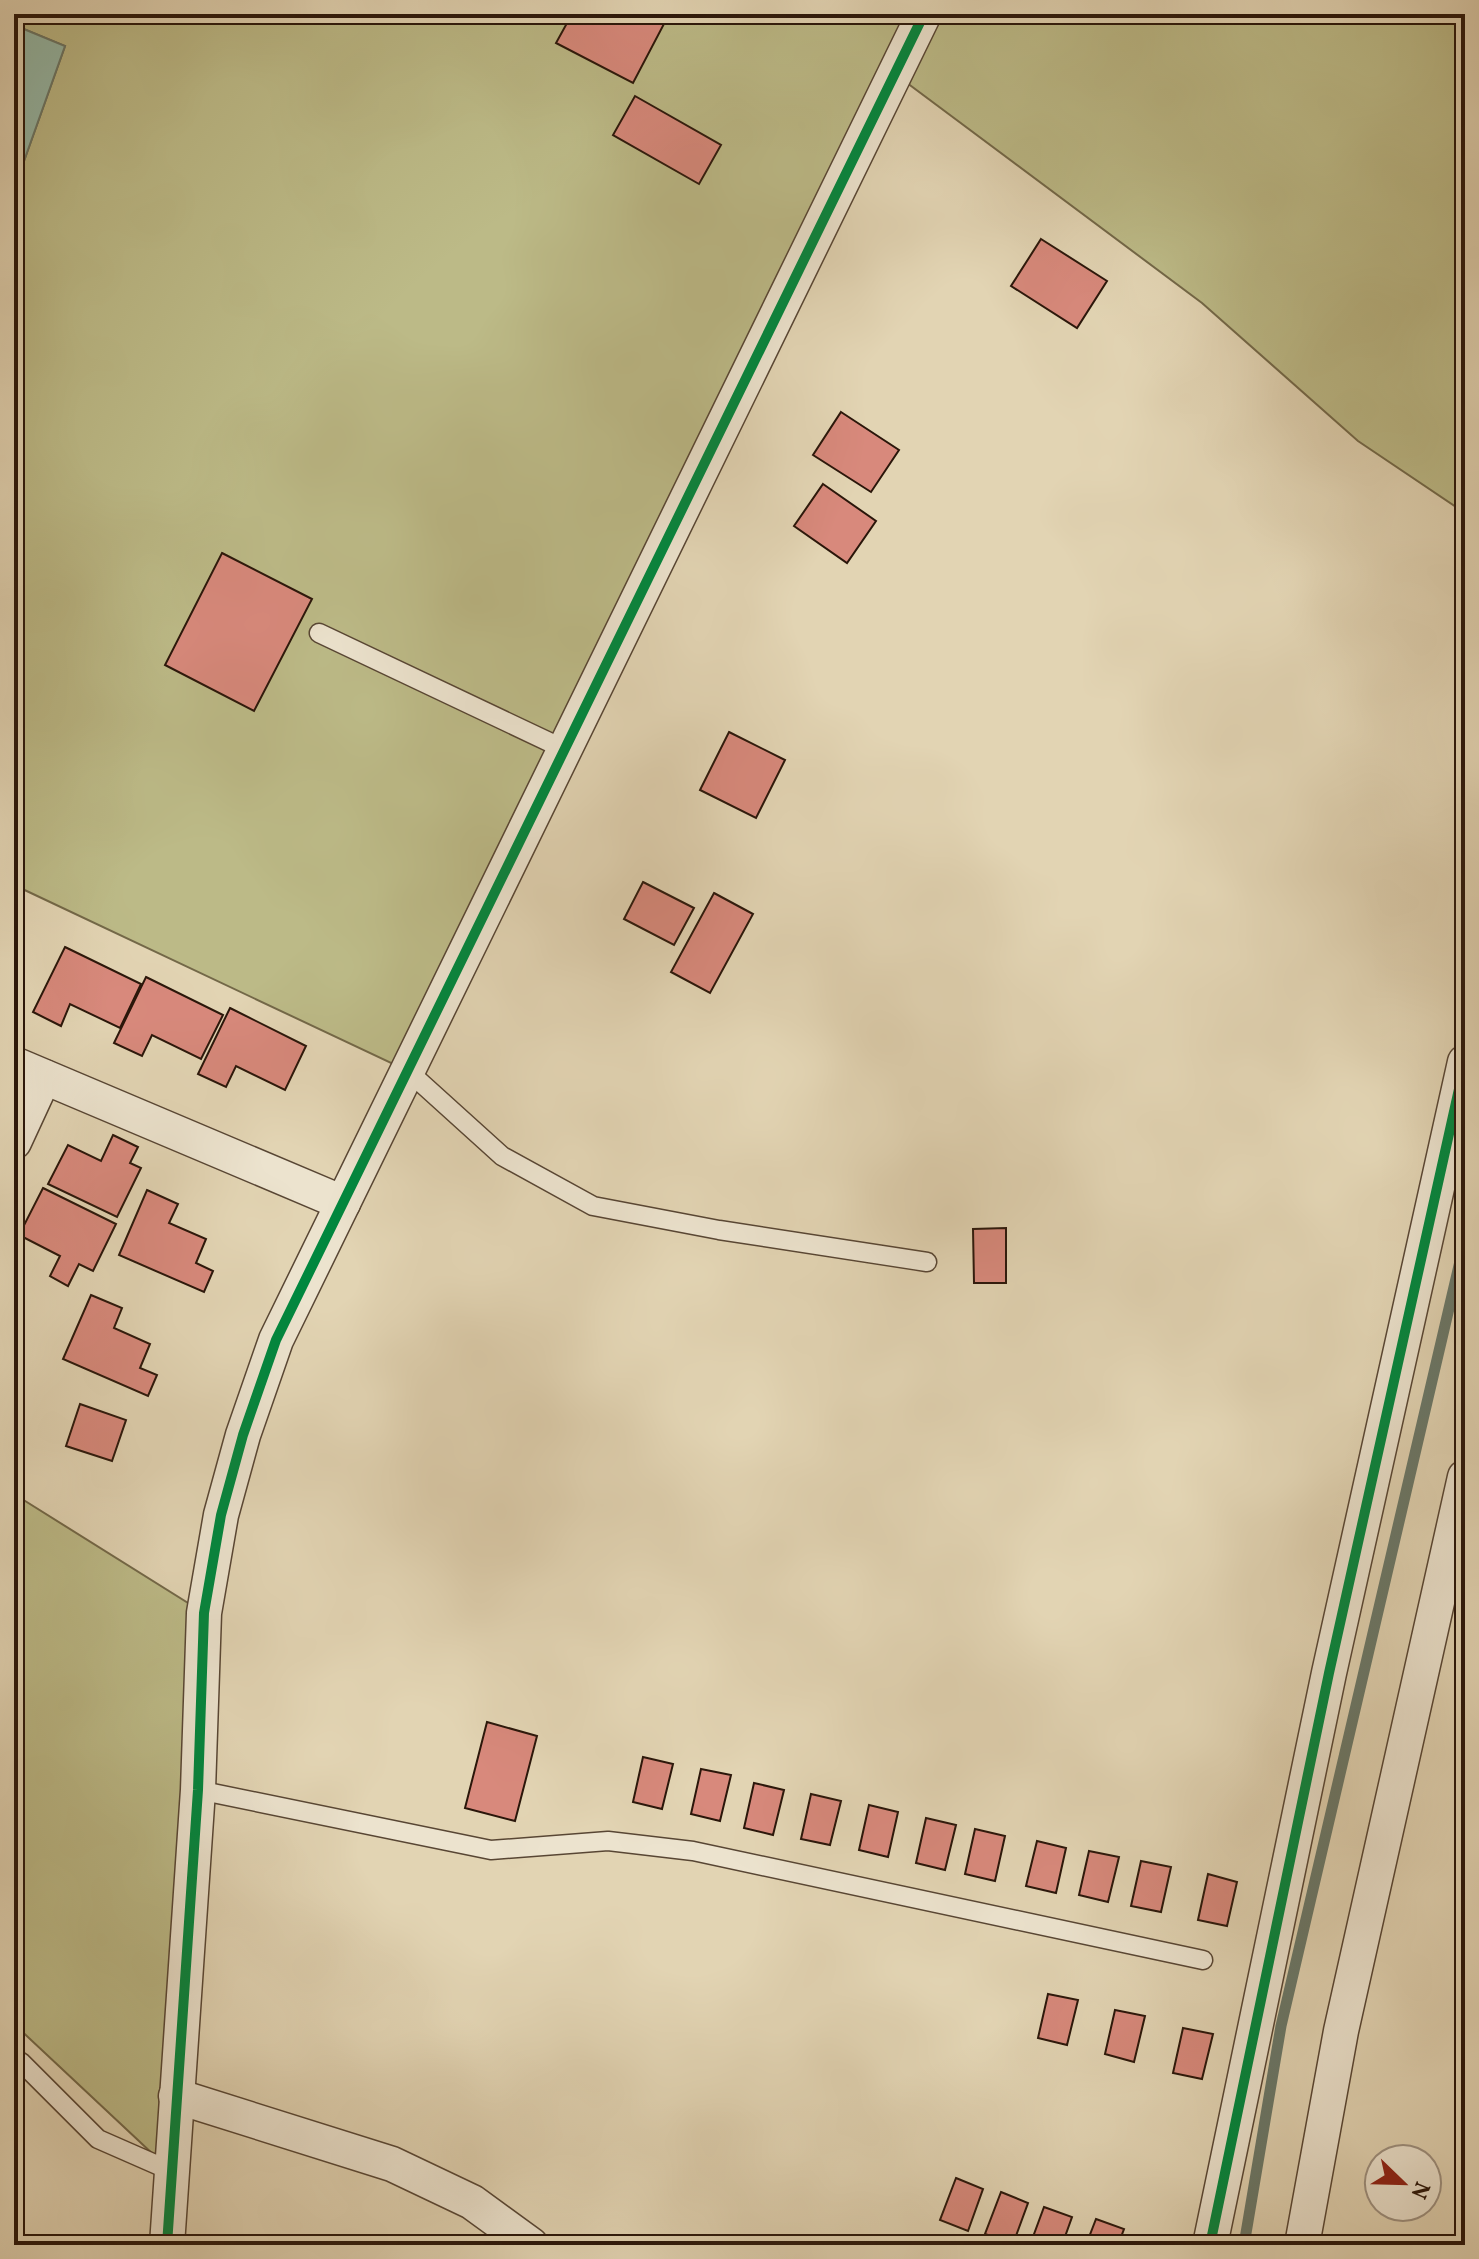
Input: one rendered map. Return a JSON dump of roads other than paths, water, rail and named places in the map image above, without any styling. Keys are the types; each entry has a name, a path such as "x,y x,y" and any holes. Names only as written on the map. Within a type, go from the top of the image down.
{"street":[{"path":"167,2245 198,1790 204,1613 221,1515 243,1435 276,1340 924,14"},
{"path":"1210,2245 1326,1688 1465,1062"},
{"path":"14,1142 29,1071 343,1203"},
{"path":"1302,2245 1341,2031 1465,1477"},
{"path":"176,2096 404,2169 472,2202 531,2245"}],"lane":[{"path":"319,633 566,750"},
{"path":"408,1071 502,1156 593,1206 719,1230 927,1262"},
{"path":"198,1790 491,1850 608,1841 693,1851 1203,1960"},
{"path":"14,2069 21,2062 98,2139 171,2171"}],"waterway":[{"path":"1244,2245 1281,2026 1465,1240"}]}
